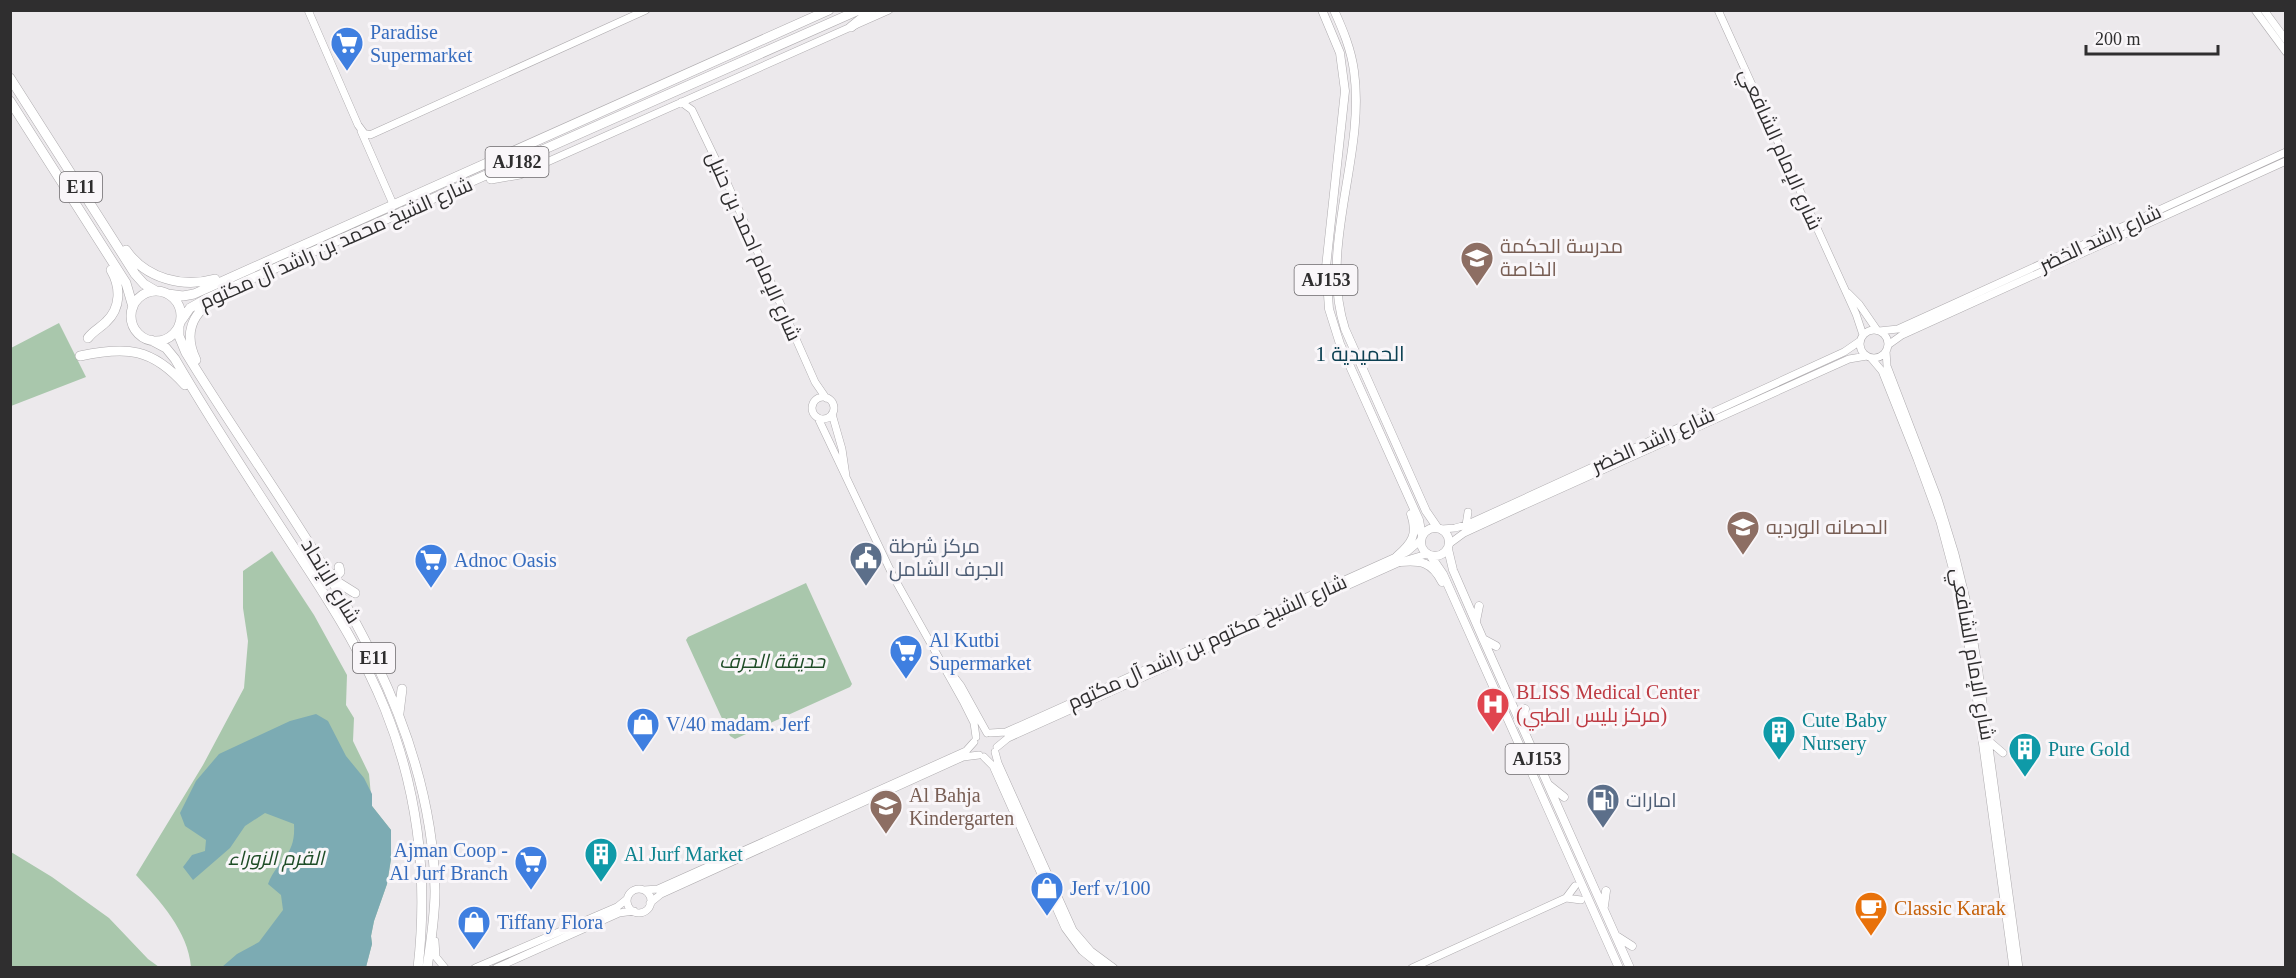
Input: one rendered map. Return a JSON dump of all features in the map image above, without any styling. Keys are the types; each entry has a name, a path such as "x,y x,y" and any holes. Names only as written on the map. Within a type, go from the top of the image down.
{"highway":[{"name":"شارع الشيخ محمد بن راشد آل مكتوم","path":"168,294 189,296 829,10"},
{"name":"شارع الشيخ محمد بن راشد آل مكتوم","path":"180,323 193,306 235,286 859,10"},
{"path":"851,27 872,10"},
{"name":"E11","path":"10,78 138,277 156,291"},
{"name":"E11","path":"10,101 128,289 133,307"},
{"path":"445,194 452,196 520,174"},
{"path":"113,240 120,243 146,270 162,278 199,282 244,271"},
{"path":"88,338 110,319 117,304 117,283 104,259 104,249"},
{"path":"206,386 204,374 190,347 191,324 207,305 235,286"},
{"path":"156,291 168,294 180,308 180,323 171,336 151,340 136,329 132,316 133,307 142,296 156,291"},
{"name":"شارع الإتحاد","path":"180,323 179,336 182,345 206,386 329,575 372,654 400,718 421,786 434,873 433,927 427,968"},
{"name":"شارع الإتحاد","path":"151,340 170,351 332,606 372,680 390,721 410,790 421,857 423,919 418,968"},
{"path":"80,356 111,350 138,352 164,364 194,391"},
{"path":"329,575 337,575 340,572 339,567"},
{"path":"329,575 355,593"},
{"path":"400,718 402,689"}],"main road":[{"name":"AJ153","path":"1322,10 1340,53 1345,91 1326,267 1329,309 1340,344 1419,520 1421,538"},
{"name":"AJ153","path":"1334,10 1349,47 1356,90 1337,271 1340,310 1346,329 1428,515 1439,528"},
{"path":"1398,559 1410,544 1415,531 1405,492"},
{"path":"1439,528 1448,535 1449,547 1440,555 1429,555 1422,548 1421,538 1428,529 1439,528"},
{"name":"AJ153","path":"1449,547 1453,570 1630,968"},
{"name":"AJ153","path":"1429,555 1441,569 1568,862 1619,968"},
{"path":"1398,559 1429,564 1436,572 1446,592 1454,599"},
{"path":"1476,623 1479,606"},
{"path":"1483,639 1496,646"},
{"path":"1481,677 1484,667"},
{"path":"1522,725 1525,709"},
{"path":"1502,725 1511,726"},
{"path":"1548,784 1564,797"},
{"path":"1604,908 1606,891"},
{"path":"1616,935 1632,946"}],"street":[{"path":"308,10 393,204"},
{"path":"361,131 374,134 425,106 646,10"},
{"path":"520,174 889,10"},
{"name":"شارع الإمام الشافعي","path":"1718,10 1858,319 1861,338"},
{"path":"2255,10 2286,52"},
{"path":"2264,10 2286,40"},
{"path":"692,110 694,96"},
{"name":"شارع الإمام احمد بن حنبل","path":"681,102 692,110 815,382 826,398"},
{"name":"شارع راشد الخضر","path":"1878,330 1898,328 1951,305 2286,152"},
{"name":"شارع راشد الخضر","path":"1887,348 1898,337 1912,330 2286,161"},
{"name":"شارع الإمام الشافعي","path":"1843,286 1878,330"},
{"path":"1870,330 1878,330 1887,338 1887,348 1880,357 1869,357 1862,351 1861,338 1870,330"},
{"name":"شارع راشد الخضر","path":"1439,528 1466,525 1844,352 1861,338"},
{"name":"شارع الإمام الشافعي","path":"1887,348 1888,370 1938,499 1958,563 1972,629 2019,968"},
{"name":"شارع راشد الخضر","path":"1449,547 1464,532 1849,359 1869,357"},
{"name":"شارع الإمام الشافعي","path":"1869,357 1882,371 1917,459 1940,522 1957,586 1972,666 2013,968"},
{"name":"شارع الإمام احمد بن حنبل","path":"813,402 815,382"},
{"path":"847,481 842,449 832,414 833,405 826,398 819,398 813,402 812,411 818,418 847,481 892,576 947,669 974,723 975,750 993,766 1065,928 1082,951 1103,968"},
{"path":"818,418 826,419 832,414"},
{"path":"1466,525 1468,512"},
{"name":"شارع الشيخ مكتوم بن راشد آل مكتوم","path":"996,750 1008,738 1398,559 1421,538"},
{"name":"شارع الشيخ مكتوم بن راشد آل مكتوم","path":"988,733 1006,732 1398,559 1429,555"},
{"path":"947,669 961,686 988,733 996,739 996,750 1002,773 1073,930 1091,951 1114,968"},
{"path":"475,968 617,907 633,890 658,889 966,751 975,739 988,733"},
{"path":"1988,739 2003,753"},
{"path":"496,968 619,913 644,911 661,894 963,757 982,756 996,750"},
{"path":"1412,968 1566,898 1575,886"},
{"path":"644,890 650,897 650,903"},
{"path":"1566,898 1581,900"},
{"path":"627,899 629,908 634,911"},
{"path":"433,927 436,957 445,968"},
{"path":"510,968 513,960"}],"green space":[{"path":"59,323 86,377 11,406 11,348"},
{"name":"القرم الزوراء","path":"272,551 314,615 347,675 346,705 354,718 353,741 369,774 372,806 391,830 391,859 387,884 374,921 372,944 366,967 191,967 185,941 179,929 163,906 136,875 203,765 244,688 248,641 243,608 243,571"},
{"name":"حديقة الجرف","path":"806,583 852,684 850,687 735,739 730,736 686,640 688,637"},
{"path":"11,852 52,877 109,918 148,959 159,967 11,967"}],"water":[{"path":"316,714 328,721 346,756 364,778 372,794 372,806 391,830 391,859 387,884 374,921 372,944 366,967 222,967 237,954 259,942 283,910 281,895 268,884 290,850 294,824 265,813 245,826 230,848 193,880 183,867 192,855 205,851 206,840 185,826 180,813 196,781 219,754 290,721"}],"place":[{"name":"Paradise Supermarket","path":"347,72"},
{"name":"مدرسة الحكمة الخاصة","path":"1477,287"},
{"name":"الحصانه الورديه","path":"1743,556"},
{"name":"مركز شرطة الجرف الشامل","path":"866,587"},
{"name":"Adnoc Oasis","path":"431,589"},
{"name":"Al Kutbi Supermarket","path":"906,680"},
{"name":"BLISS Medical Center (مركز بليس الطبي)","path":"1493,733"},
{"name":"V/40 madam. Jerf","path":"643,753"},
{"name":"Cute Baby Nursery","path":"1779,761"},
{"name":"Pure Gold","path":"2025,778"},
{"name":"امارات","path":"1603,829"},
{"name":"Al Bahja Kindergarten","path":"886,835"},
{"name":"Al Jurf Market","path":"601,883"},
{"name":"Ajman Coop - Al Jurf Branch","path":"531,891"},
{"name":"Jerf v/100","path":"1047,917"},
{"name":"Classic Karak","path":"1871,937"},
{"name":"Tiffany Flora","path":"474,951"}],"district":[{"name":"الحميدية 1","path":"1360,354"}]}
